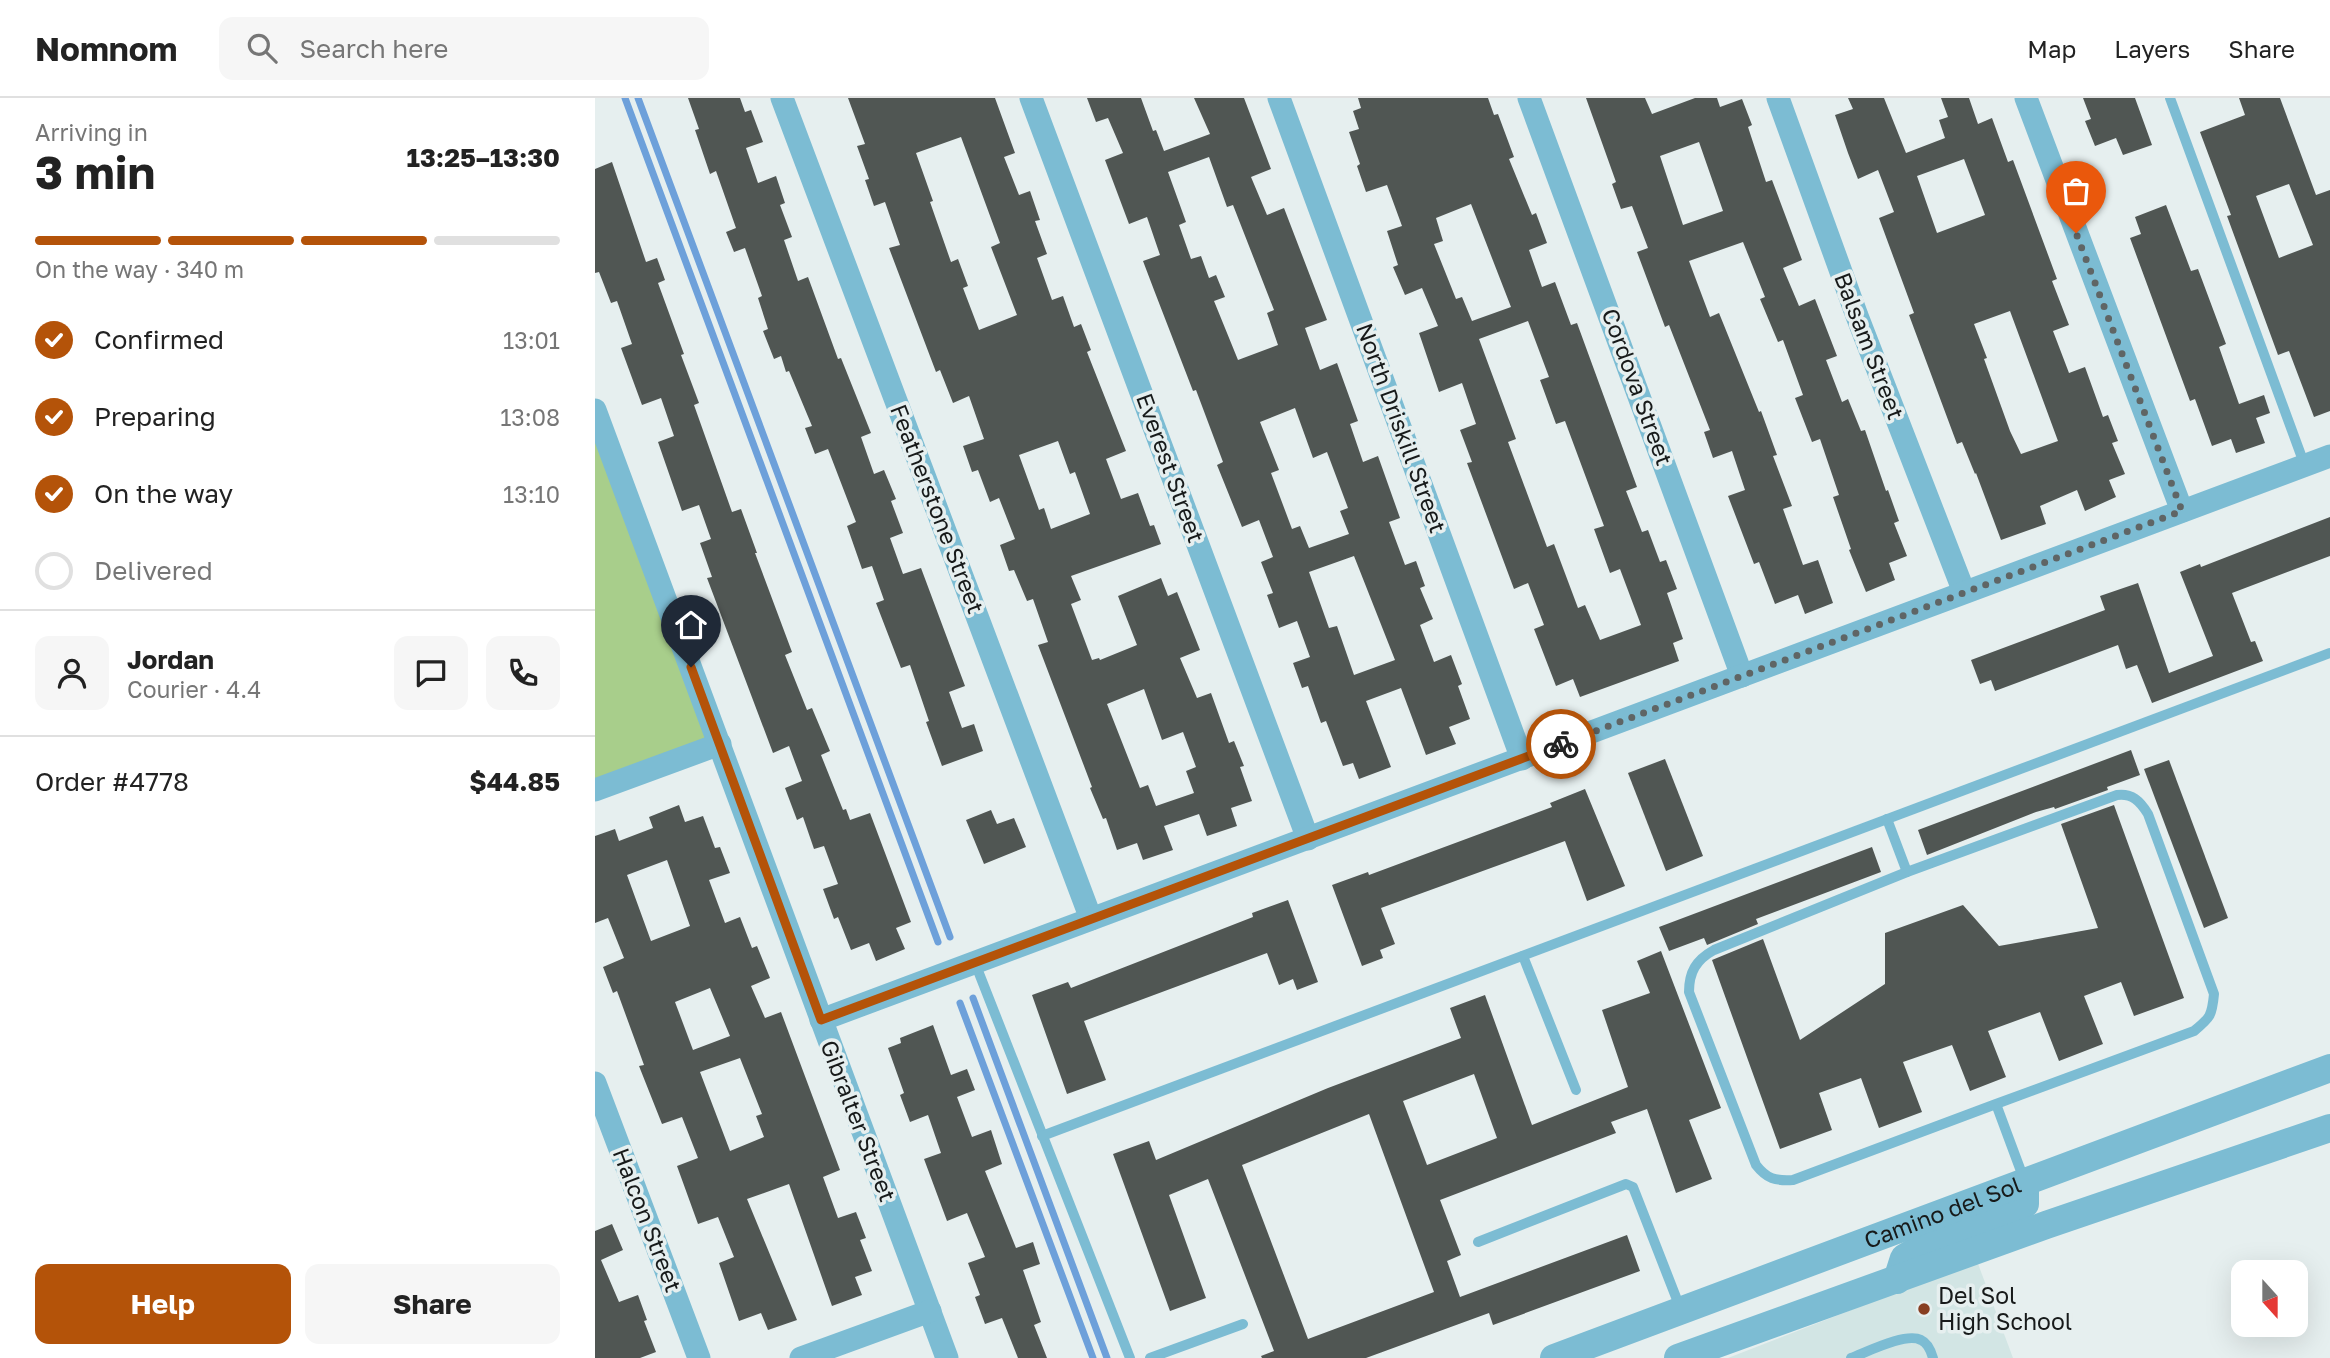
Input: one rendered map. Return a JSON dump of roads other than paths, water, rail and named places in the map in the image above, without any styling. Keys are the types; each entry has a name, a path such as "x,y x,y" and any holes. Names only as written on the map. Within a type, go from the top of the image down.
{"street":[{"name":"Featherstone Street","path":"782,98 1091,919"},
{"name":"Everest Street","path":"1031,98 1308,839"},
{"name":"North Driskill Street","path":"1279,98 1521,759"},
{"name":"Cordova Street","path":"1529,98 1742,677"},
{"name":"Balsam Street","path":"1778,98 1857,316 1964,592"},
{"path":"2026,98 2182,511"},
{"name":"Gibralter Street","path":"595,410 947,1358"},
{"path":"821,1020 2330,456"},
{"path":"595,790 720,744"},
{"name":"Camino del Sol","path":"1554,1358 2330,1068"},
{"name":"Halcon Street","path":"595,1083 699,1358"},
{"name":"Camino del Sol","path":"1678,1358 2046,1225 2330,1128"},
{"path":"1897,1280 1904,1258 1923,1245 2011,1214 2025,1204 2025,1182"},
{"path":"801,1358 930,1311"}],"lane":[{"path":"2170,98 2305,466"},
{"path":"1042,1136 2330,653"},
{"path":"2126,794 2133,797 2143,805 2148,814 2214,994 2210,1019 2193,1031 1996,1104 1793,1180 1777,1181 1765,1176 1756,1165 1693,1005 1689,978 1703,956 1907,872 2117,795 2126,794"},
{"path":"1887,819 1907,872"},
{"path":"1523,956 1576,1090"},
{"path":"975,963 1130,1358"},
{"path":"1996,1104 2025,1182"},
{"path":"1478,1242 1626,1184 1633,1186 1681,1310"},
{"path":"1150,1358 1243,1324"},
{"path":"1851,1358 1911,1337 1923,1340 1933,1358"}],"waterway":[{"path":"625,98 938,942"},
{"path":"638,98 950,937"},
{"path":"973,998 1107,1358"},
{"path":"960,1003 1093,1358"}],"place":[{"name":"Del Sol High School","path":"1924,1309"}]}
